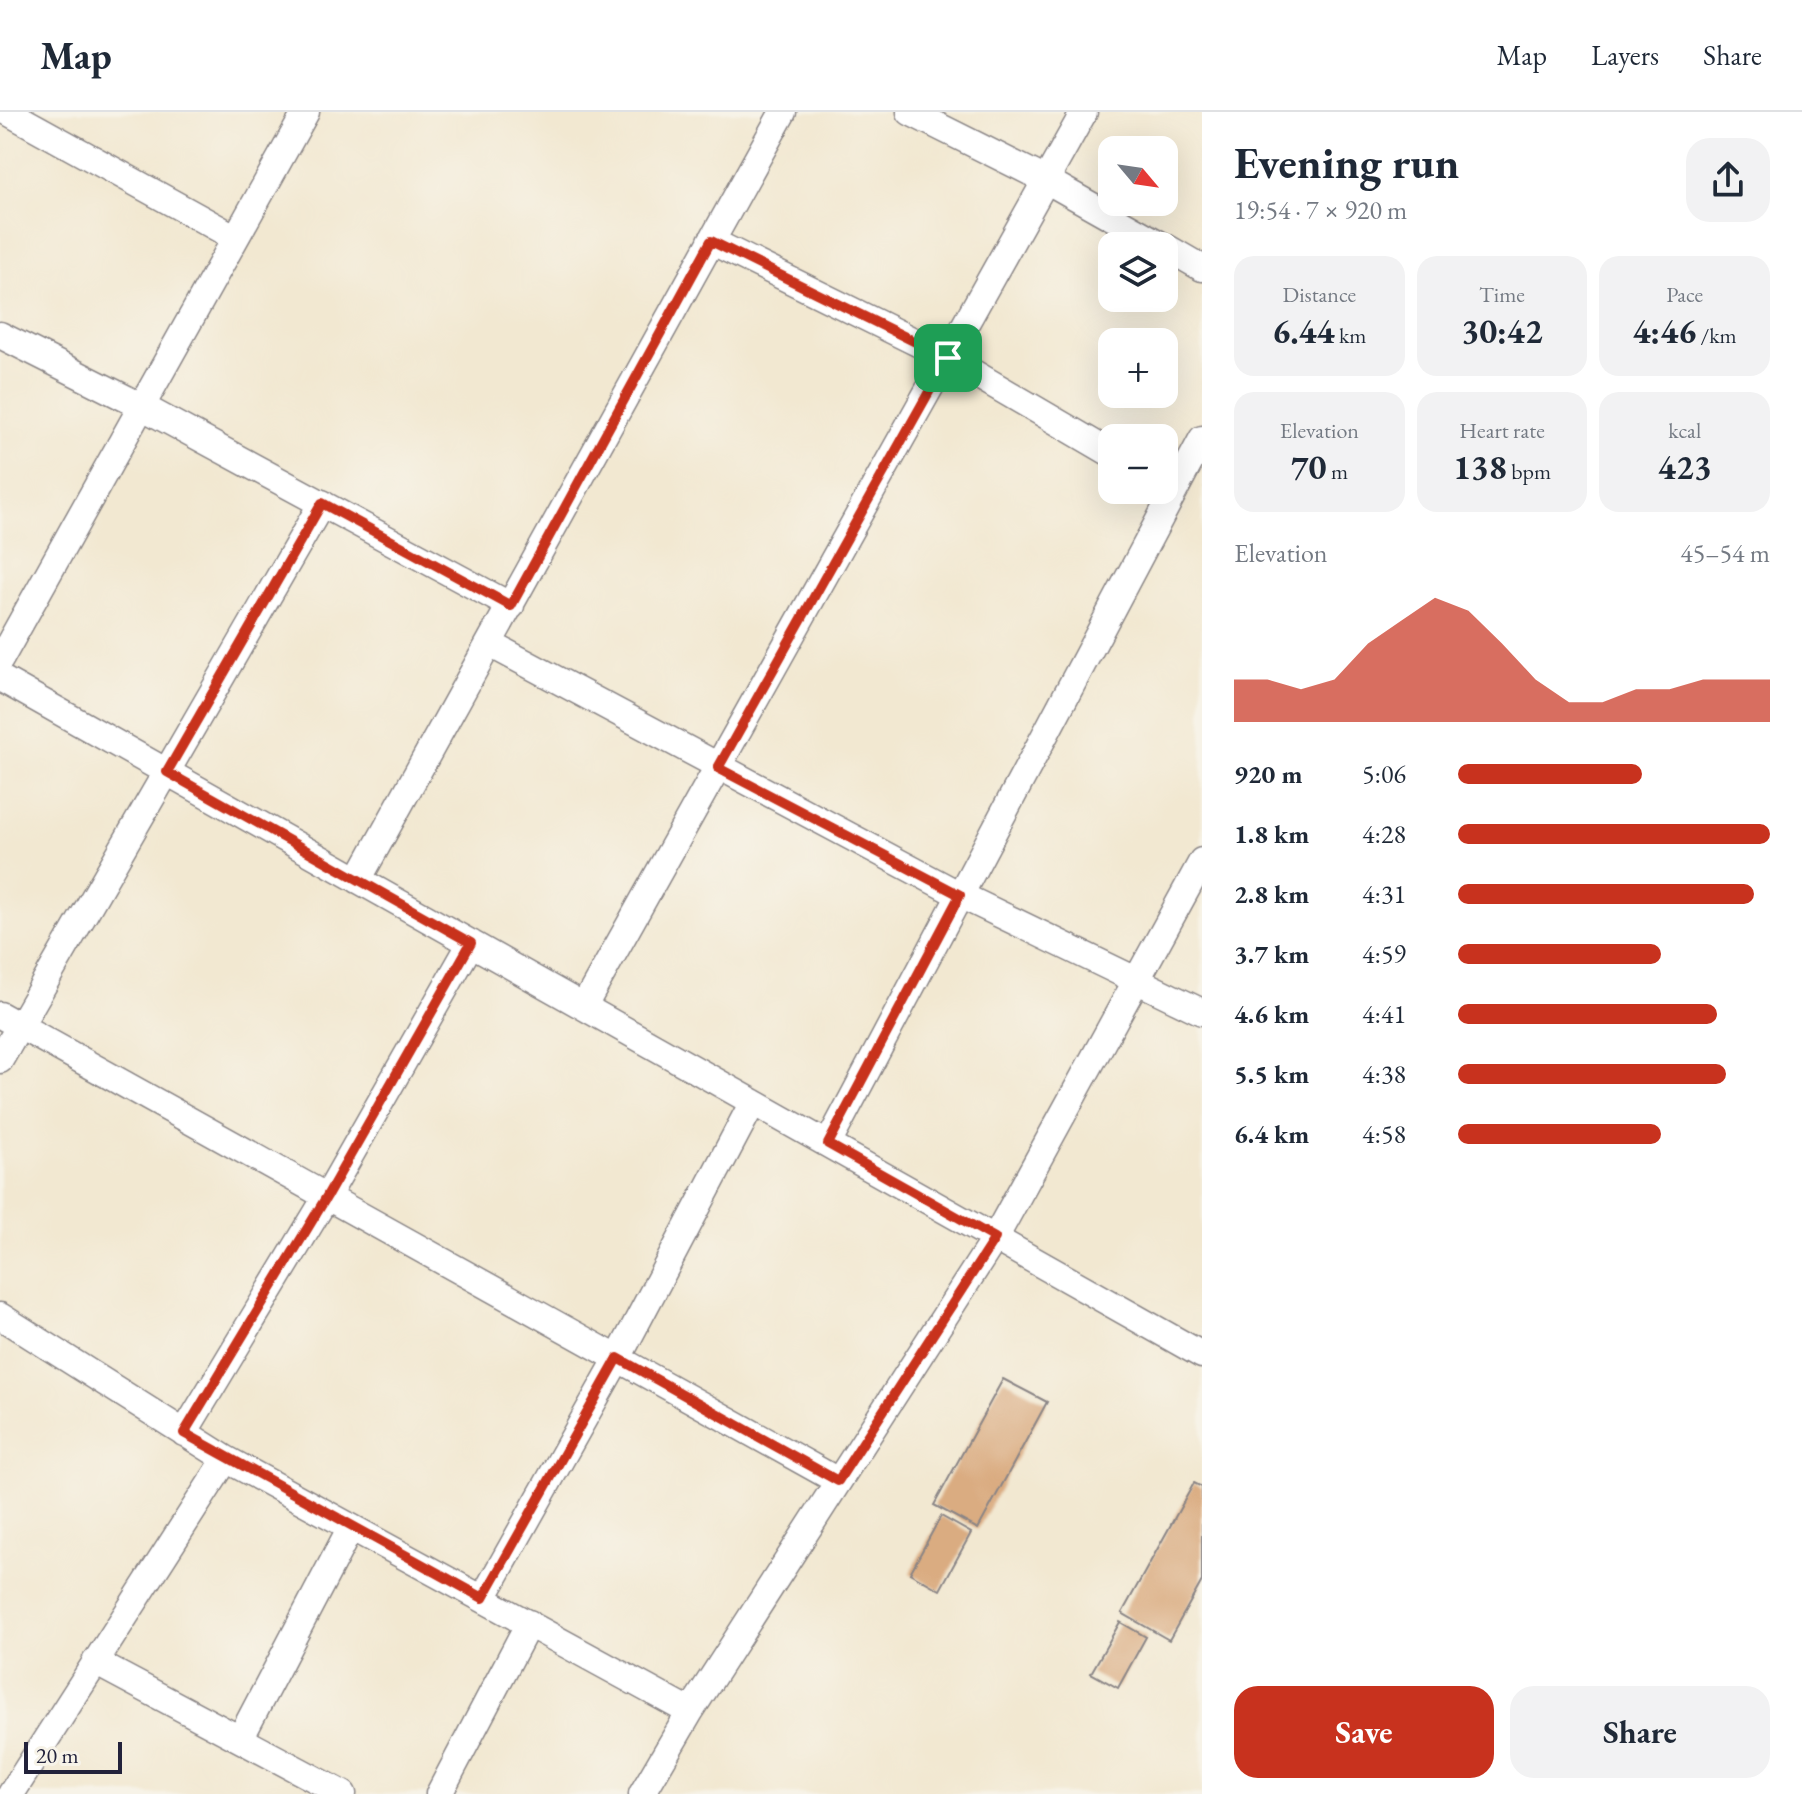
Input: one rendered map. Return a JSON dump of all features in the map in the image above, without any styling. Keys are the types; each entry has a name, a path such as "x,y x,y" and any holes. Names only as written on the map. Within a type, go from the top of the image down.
{"street":[{"path":"8,112 234,237"},
{"path":"0,660 306,112"},
{"path":"358,880 783,112"},
{"path":"910,112 1046,180 1139,232"},
{"path":"584,1006 1084,112"},
{"path":"711,241 948,358 1098,446"},
{"path":"1178,254 1202,268"},
{"path":"0,335 141,406 511,606"},
{"path":"1178,475 1202,439"},
{"path":"0,1060 10,1021 167,772 322,503"},
{"path":"828,1144 1161,504"},
{"path":"490,644 960,895 1138,978 1202,1012"},
{"path":"0,678 995,1238 1199,1346"},
{"path":"642,1794 690,1712 995,1238 1202,861"},
{"path":"184,1433 327,1196 471,943"},
{"path":"10,1021 838,1481"},
{"path":"483,1598 618,1358 753,1102"},
{"path":"0,1316 226,1459 690,1712"},
{"path":"11,1794 226,1459"},
{"path":"240,1739 351,1527"},
{"path":"439,1794 529,1623"},
{"path":"95,1662 343,1794"}],"building":[{"path":"1003,1379 1047,1402 978,1529 934,1505"},
{"path":"1194,1483 1202,1487 1202,1581 1169,1640 1122,1613"},
{"path":"941,1516 971,1533 940,1590 910,1573"},
{"path":"1120,1622 1146,1637 1118,1688 1091,1673"}],"route":[{"path":"711,241 948,358 718,768 960,895 828,1144 995,1238 838,1481 618,1358 483,1598 226,1459 184,1433 327,1196 471,943 167,772 322,503 511,606 711,241"}]}
